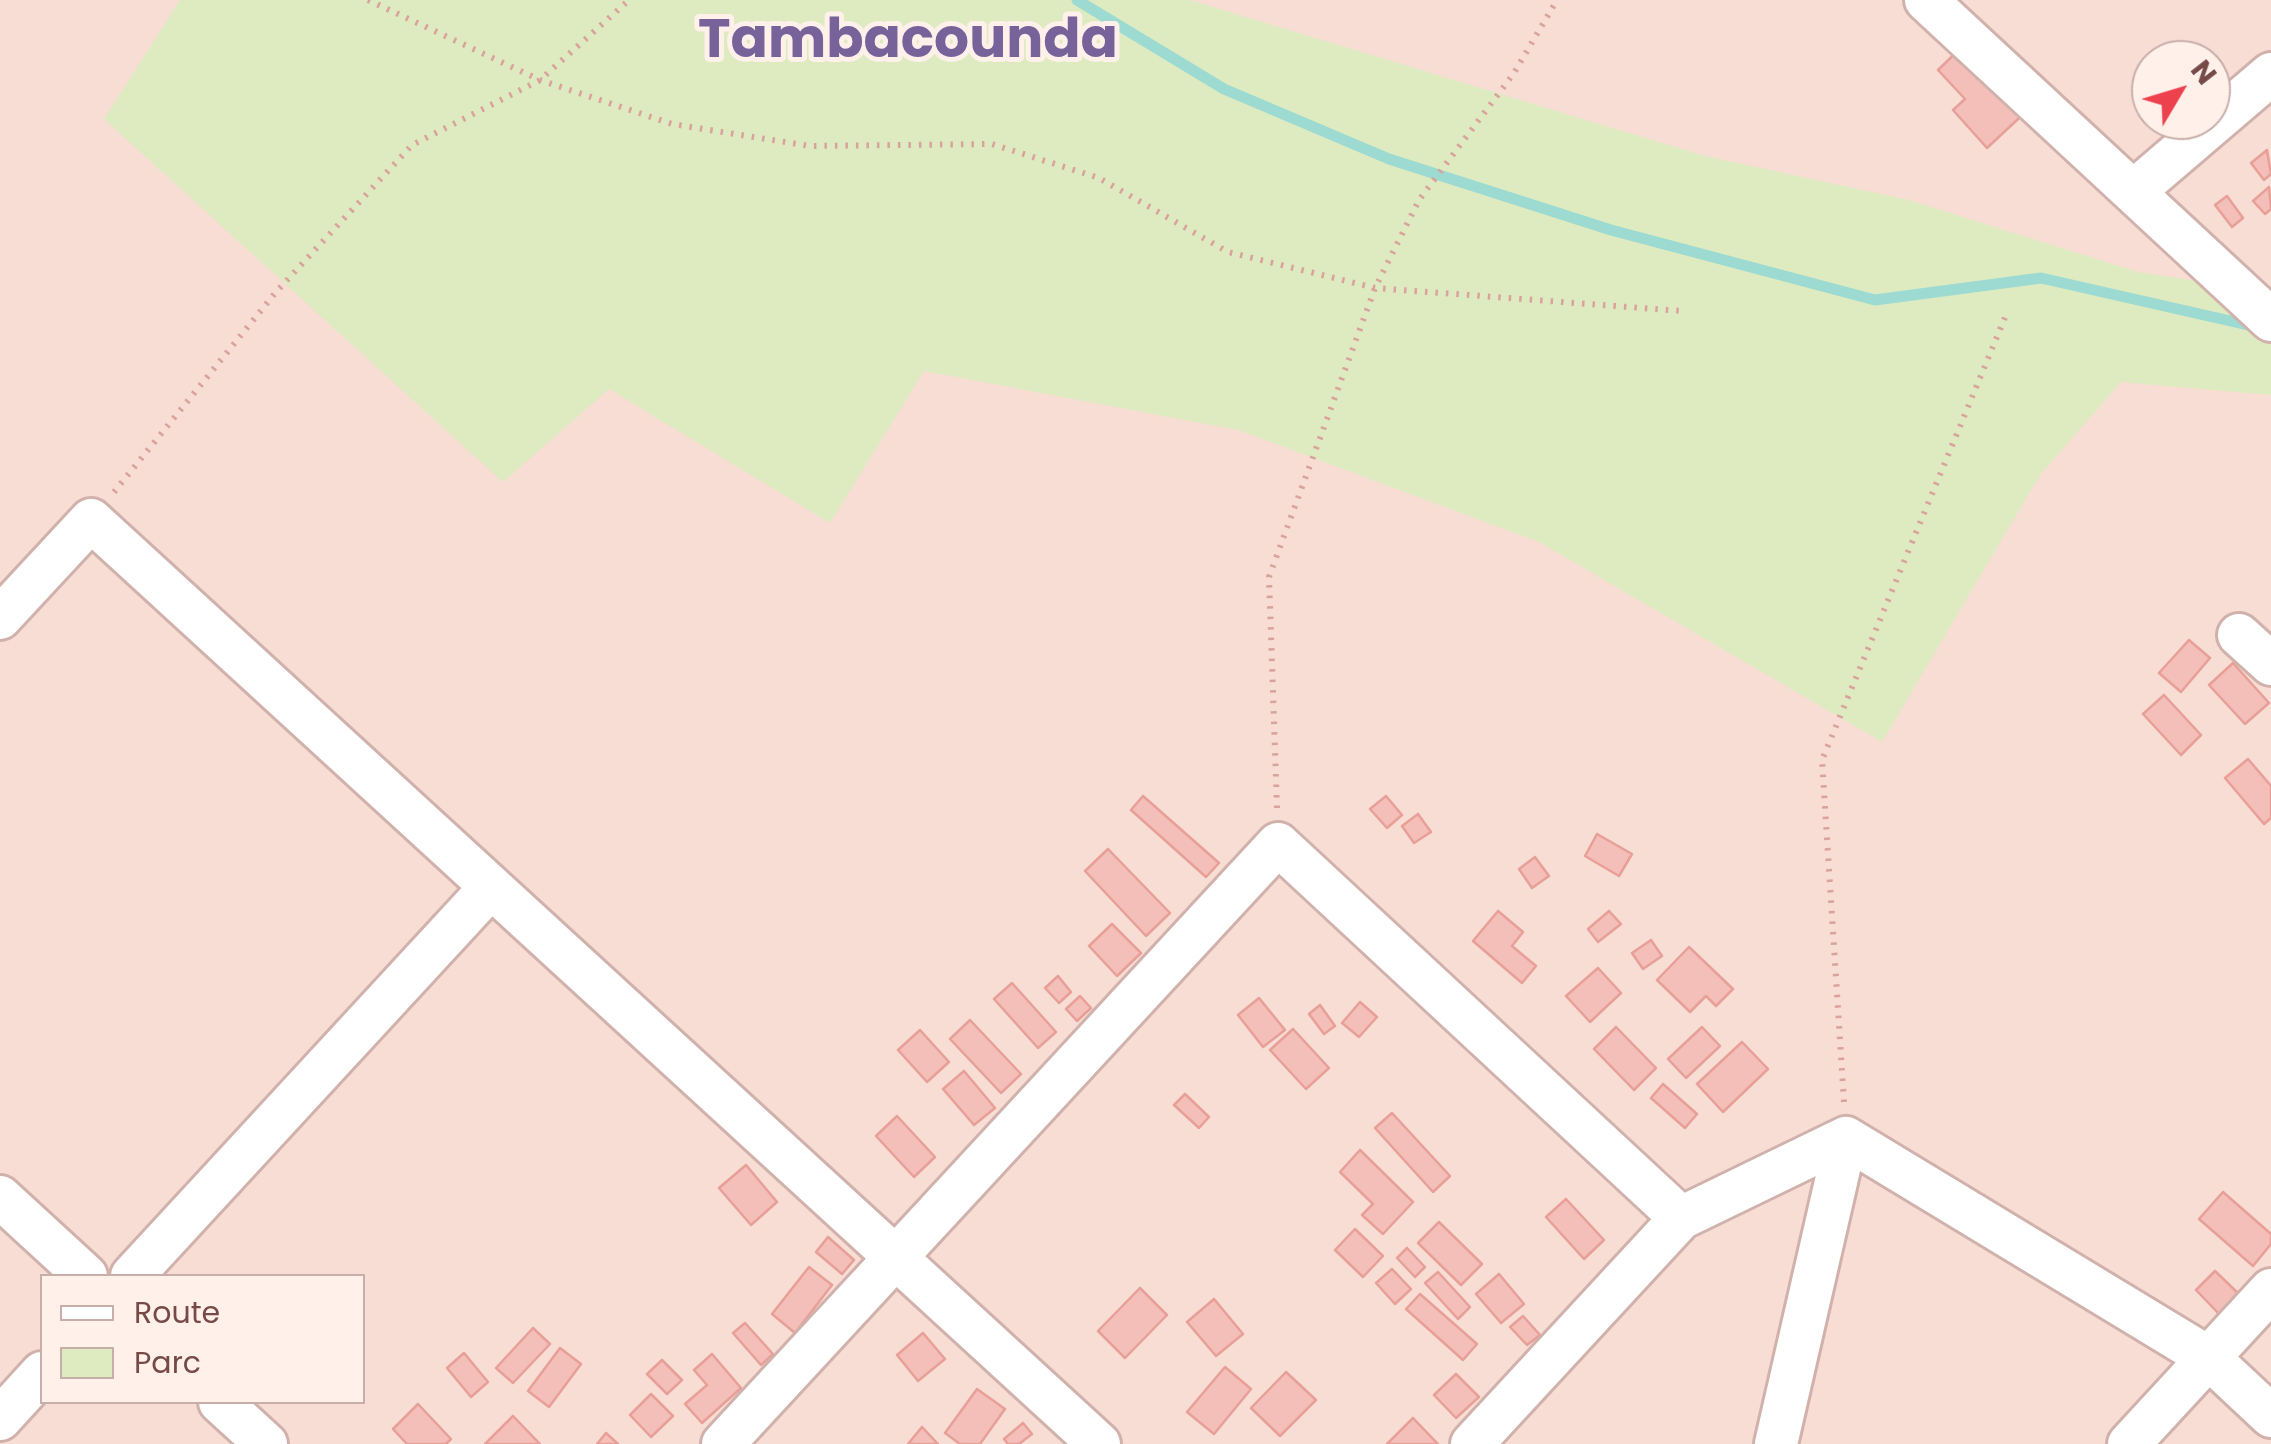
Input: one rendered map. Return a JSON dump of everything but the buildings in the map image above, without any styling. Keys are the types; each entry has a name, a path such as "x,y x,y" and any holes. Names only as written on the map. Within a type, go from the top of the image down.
{"street":[{"path":"1932,2 2271,320"},
{"path":"2133,192 2271,74"},
{"path":"0,618 91,520 1099,1444"},
{"path":"2239,635 2271,664"},
{"path":"724,1444 1278,844 1681,1218"},
{"path":"134,1274 491,887"},
{"path":"1472,1444 1681,1218 1846,1138"},
{"path":"1846,1138 2208,1358 2271,1416"},
{"path":"1776,1444 1846,1138"},
{"path":"0,1197 84,1274"},
{"path":"2129,1444 2271,1290"},
{"path":"0,1419 40,1375"},
{"path":"222,1404 266,1444"}],"path":[{"path":"368,0 540,80 672,124 810,146 992,144 1099,178 1228,252 1376,288 1682,310"},
{"path":"91,520 276,292 412,145 540,80 629,0"},
{"path":"1278,844 1269,577 1376,288 1419,200 1514,73 1556,0"},
{"path":"1846,1138 1822,760 2006,314"}],"shaded area":[{"path":"0,0 2271,0 2271,1444 0,1444"}],"green space":[{"path":"180,0 1190,0 1705,156 1909,200 2138,272 2271,292 2271,395 2121,382 2040,475 1882,742 1539,542 1238,430 924,371 830,523 609,389 503,482 104,119"}],"waterway":[{"path":"1077,0 1224,89 1389,159 1611,230 1875,300 2041,278 2257,327"}],"district":[{"name":"Tambacounda","path":"908,43"}]}
